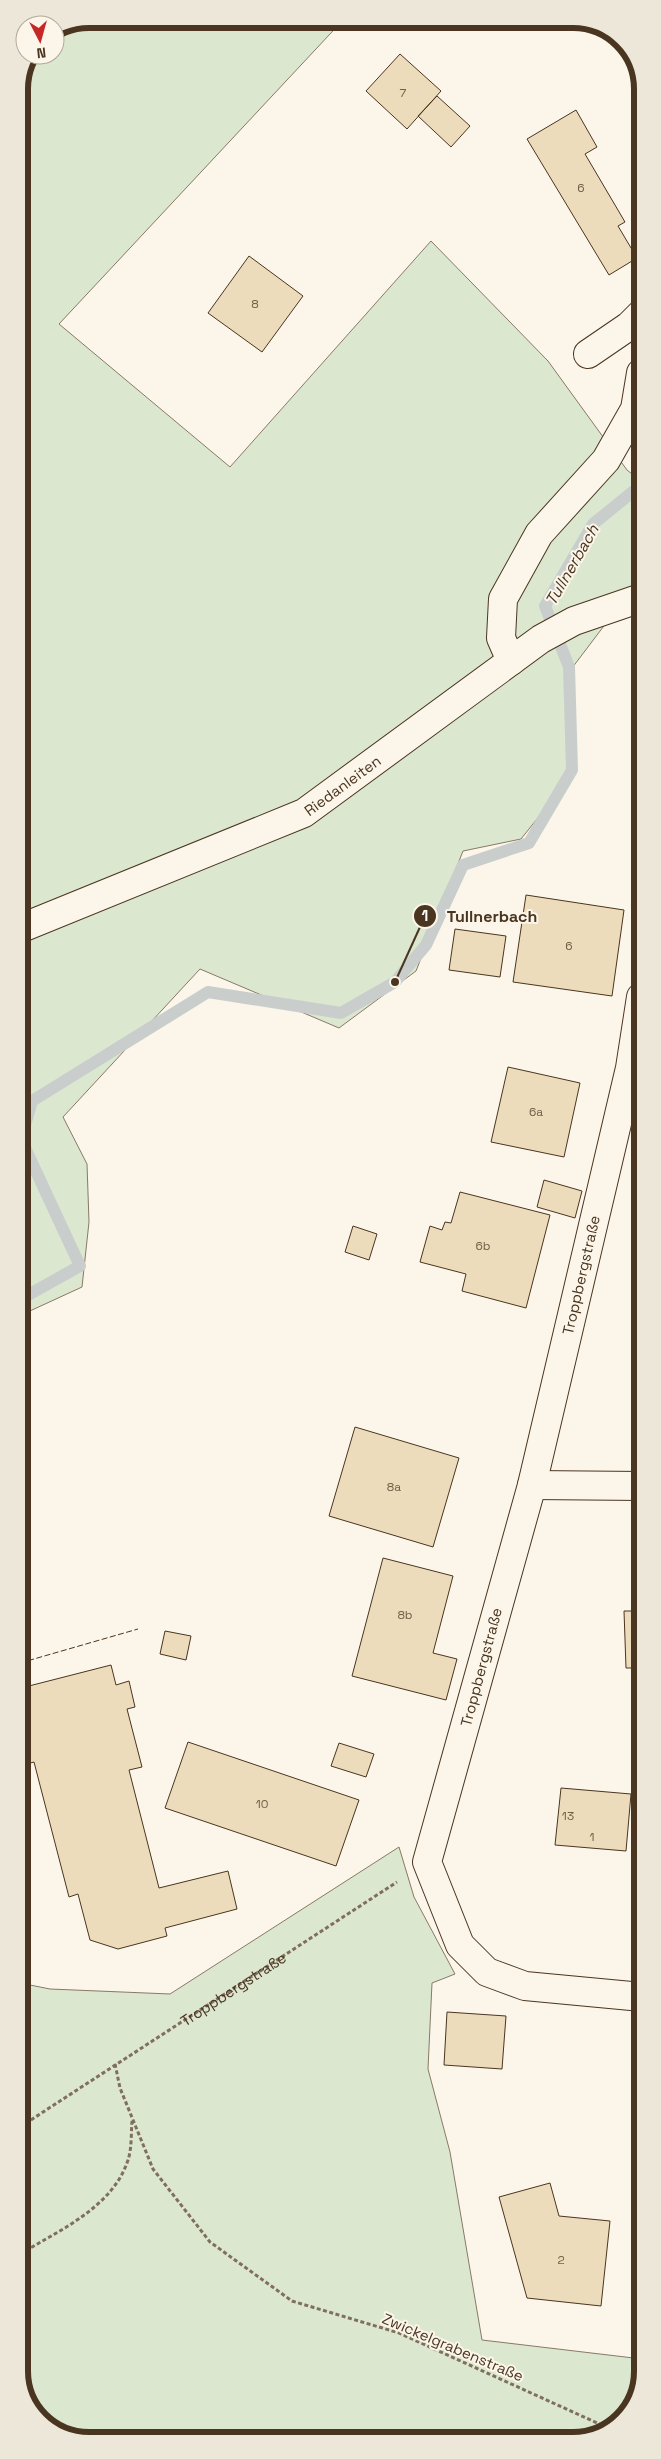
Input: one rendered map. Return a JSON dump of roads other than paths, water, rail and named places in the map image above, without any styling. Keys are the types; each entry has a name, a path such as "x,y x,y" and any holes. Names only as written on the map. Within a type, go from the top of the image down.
{"street":[{"path":"588,354 634,324"},
{"path":"511,661 502,638 504,599 539,534 606,460 634,412"},
{"name":"Riedanleiten","path":"27,926 304,812 541,639 574,621 634,600"},
{"name":"Troppbergstraße","path":"634,1042 630,1068 532,1485 428,1862 460,1945 487,1972 526,1986 634,1996"},
{"path":"532,1485 634,1486"}],"waterway":[{"name":"Tullnerbach","path":"27,1118 32,1101 208,992 341,1013 395,982 426,945 463,865 529,843 572,770 569,667 545,606 593,524 634,491"},
{"name":"Tullnerbach","path":"27,1152 80,1266 27,1296"}],"place":[{"name":"Tullnerbach","path":"395,982"}]}
